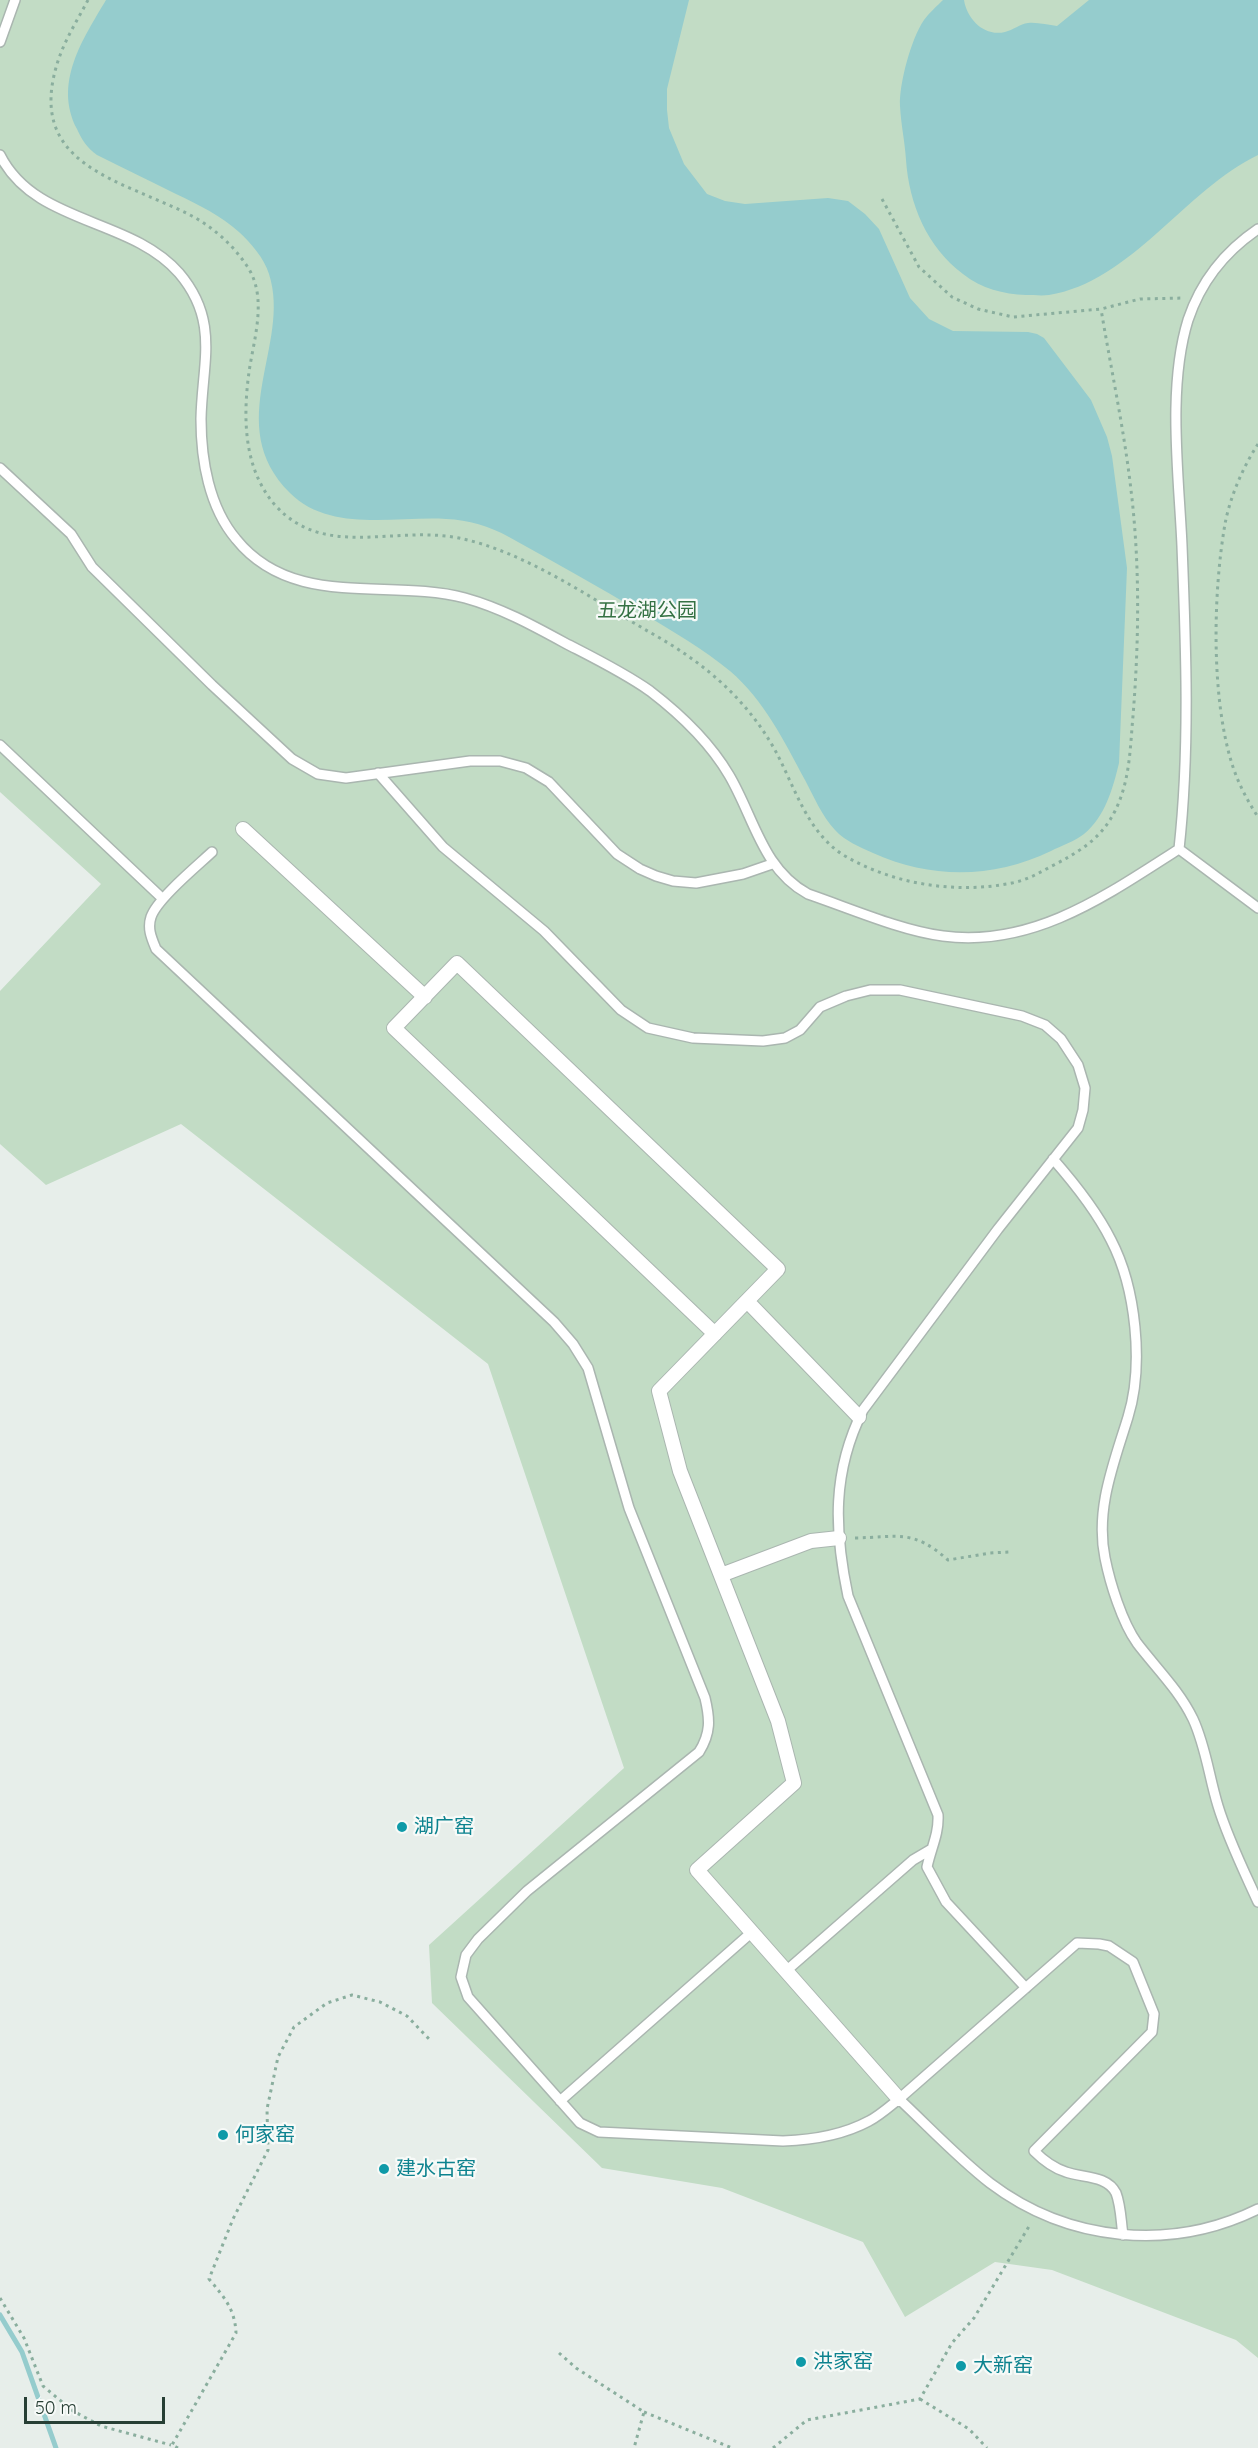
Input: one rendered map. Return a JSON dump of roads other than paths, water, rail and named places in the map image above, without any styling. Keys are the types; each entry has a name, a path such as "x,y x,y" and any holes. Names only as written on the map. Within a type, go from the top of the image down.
{"street":[{"path":"243,828 425,997"},
{"path":"715,1334 394,1028 457,963 778,1269 715,1334 659,1391 680,1471 778,1721 794,1784 697,1870 899,2099"},
{"path":"747,1301 859,1417"},
{"path":"721,1575 811,1541 839,1538"}],"lane":[{"path":"0,42 15,0"},
{"path":"0,154 10,171 28,191 48,203 150,249 180,274 196,298 204,316 206,337 201,418 205,463 221,517 250,554 278,573 312,585 331,588 418,591 483,604 522,620 629,677 685,721 715,754 737,790 772,864 786,880 808,894 921,932 943,936 986,938 1021,932 1076,912 1095,903 1179,849"},
{"path":"1179,849 1185,772 1186,694 1177,396 1182,342 1207,277 1218,262 1258,229"},
{"path":"0,468 71,534 92,567 236,707 292,759 318,774 346,777 485,760 514,764 549,782 622,858 640,869 673,881 696,883 725,878 772,864"},
{"path":"0,745 163,899"},
{"path":"378,773 443,847 544,931 621,1010 648,1028 693,1038 763,1041 785,1038 800,1030 820,1007 846,996 870,990 900,990 1022,1016 1045,1025 1061,1039 1078,1065 1085,1088 1083,1110 1078,1128 998,1228 859,1417 849,1437 842,1465 837,1521 840,1559 848,1596 938,1815 939,1830 930,1850 927,1867 946,1902 1026,1988"},
{"path":"1179,849 1258,908"},
{"path":"212,852 163,899 151,917 149,934 156,949 554,1322 573,1344 588,1368 629,1509 705,1698 710,1719 708,1737 699,1752 527,1891 478,1939 466,1955 461,1977 468,1997 580,2123 599,2132 783,2141 807,2140 840,2132 869,2121 899,2099 1077,1943 1099,1944 1118,1950 1133,1962 1154,2014 1154,2026 1149,2038 1034,2151 1066,2172 1103,2181 1109,2185 1117,2196 1124,2235"},
{"path":"1053,1159 1083,1194 1112,1241 1127,1284 1134,1320 1135,1372 1129,1414 1109,1474 1102,1514 1105,1557 1118,1602 1135,1641 1172,1685 1193,1718 1204,1748 1218,1806 1258,1902"},
{"path":"786,1971 913,1860 930,1850"},
{"path":"560,2101 752,1932"},
{"path":"899,2099 990,2183 1038,2212 1076,2227 1124,2235 1191,2232 1232,2220 1258,2209"}],"water":[{"path":"106,0 689,0 667,89 667,110 669,128 684,164 707,194 725,201 745,204 828,198 848,201 879,229 910,298 929,319 953,331 1037,334 1044,338 1091,400 1107,437 1112,456 1127,568 1119,763 1103,811 1091,827 1076,839 1051,851 1007,867 984,871 962,872 917,868 873,853 848,841 830,825 772,722 742,682 720,663 677,634 560,565 486,527 471,522 446,519 364,520 344,518 324,514 306,505 290,493 270,467 261,440 259,412 274,301 269,274 264,262 244,236 217,215 93,152 81,137 70,112 68,95 74,62 88,30"},
{"path":"943,0 964,0 969,14 978,25 997,33 1028,23 1057,26 1089,0 1258,0 1258,155 1231,171 1206,190 1132,254 1106,273 1079,287 1049,295 1038,295 1001,292 985,287 963,274 939,251 922,223 911,193 908,176 900,106 904,74 919,28 926,17"}],"waterway":[{"path":"0,2315 22,2352 56,2448"}],"place":[{"name":"湖广窑","path":"402,1827"},
{"name":"何家窑","path":"223,2135"},
{"name":"建水古窑","path":"384,2169"},
{"name":"洪家窑","path":"801,2362"},
{"name":"大新窑","path":"961,2366"}],"park label":[{"name":"五龙湖公园","path":"647,611"}]}
